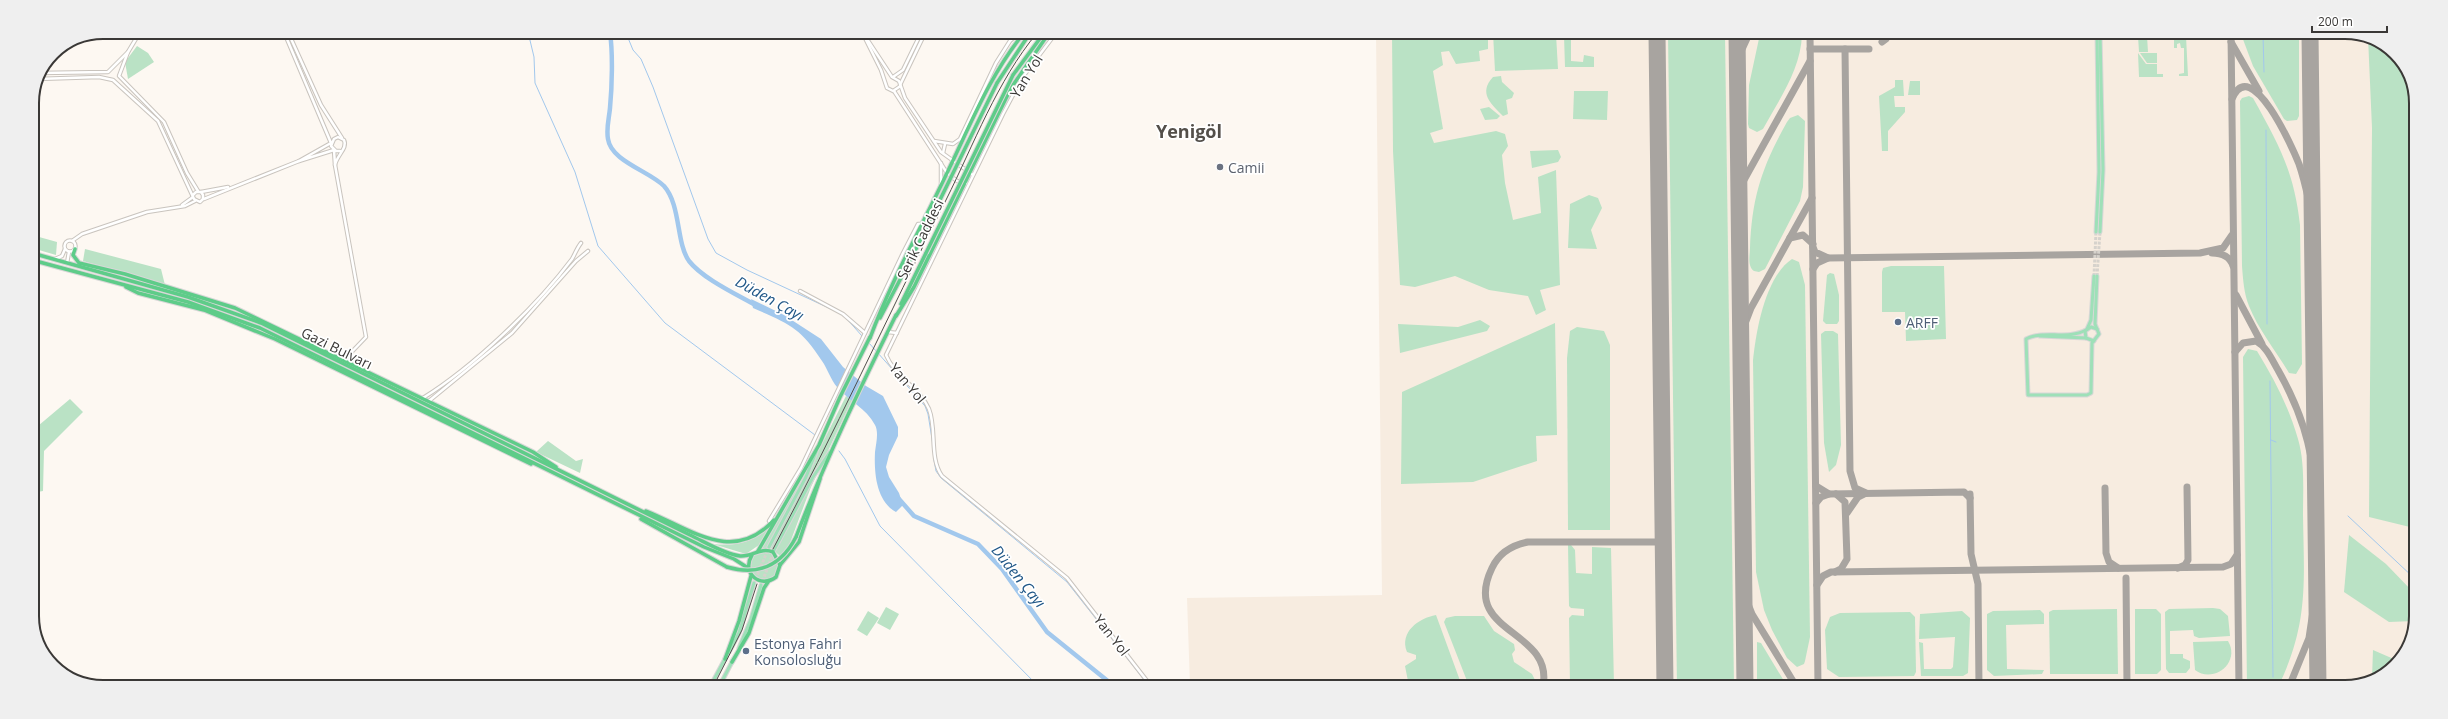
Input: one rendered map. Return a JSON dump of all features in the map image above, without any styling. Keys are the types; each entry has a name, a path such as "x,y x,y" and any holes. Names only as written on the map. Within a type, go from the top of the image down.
{"highway":[{"path":"870,338 876,315 975,116 1008,54 1019,39"},
{"name":"Serik Caddesi","path":"777,516 825,434 853,370 997,83 1026,39"},
{"name":"Serik Caddesi","path":"826,461 1013,75 1040,39"},
{"path":"896,316 922,271 1011,88 1045,39"},
{"path":"75,248 73,256 79,263 125,274 229,306 266,321 538,454 560,471"},
{"name":"Gazi Bulvarı","path":"39,255 188,297 262,323 618,500"},
{"path":"39,262 117,283 138,293 204,310 275,339 525,462 539,466 704,547 734,559 748,568 751,576 739,621 726,659"},
{"path":"605,498 727,567 747,571 765,568 783,557 796,537 826,461"},
{"path":"751,576 761,582 769,581 776,577 780,565 799,542 826,461"},
{"path":"618,500 709,538 730,543 755,537 777,516"},
{"path":"618,500 739,556 752,555 758,551 777,516"},
{"path":"758,551 768,550 773,552 780,565"},
{"path":"748,568 752,555"},
{"path":"732,662 749,633 764,588 769,581"}],"main road":[{"path":"2097,39 2099,172 2098,232 2103,170 2100,39"},
{"path":"2086,338 2087,329 2091,320 2095,276 2095,324 2098,330 2099,337 2094,341 2089,395 2029,395 2026,392 2025,340 2040,336 2076,334 2087,329 2094,327 2098,330"},
{"path":"2040,336 2086,338 2094,341"},
{"path":"769,547 806,477 819,445"},
{"path":"774,550 813,477 830,452"},
{"path":"714,680 739,633 754,583"},
{"path":"723,680 751,619 761,585"}],"street":[{"path":"113,80 119,74 128,52 136,39"},
{"path":"287,39 334,150 335,165 366,337 344,360"},
{"path":"291,39 321,105 346,144 336,156 335,165"},
{"path":"866,39 886,82 888,90 894,91 947,173 957,181 964,183 970,182"},
{"path":"867,39 893,77 897,79 933,141 943,154 970,171 973,175"},
{"path":"886,82 903,70 918,39"},
{"path":"894,91 900,86 922,39"},
{"path":"933,141 953,144 960,139 996,62 1012,39"},
{"name":"Yan Yol","path":"1051,39 1022,78 973,175 886,355 928,408 933,428 938,468 942,476 1067,578 1147,680"},
{"path":"47,73 108,72 128,52"},
{"path":"112,69 119,74 164,122 187,173 199,192 204,195 203,199"},
{"path":"108,72 110,79"},
{"path":"44,79 99,77 113,80 158,120 195,201"},
{"path":"975,116 976,106"},
{"path":"53,259 59,258 65,250 66,242 78,238 82,234 147,212 182,206 195,201 200,202 203,199 299,160 332,143 335,138 342,138"},
{"path":"943,154 945,144"},
{"path":"299,160 334,150 340,151"},
{"path":"940,160 942,170 940,188"},
{"path":"182,206 199,192 229,188"},
{"path":"769,521 793,483 861,341 871,321 876,315 918,224 922,224"},
{"path":"67,263 69,252 75,248 78,238"},
{"path":"937,240 937,250"},
{"path":"72,241 75,248"},
{"path":"423,398 493,344 515,323 572,259 581,243"},
{"path":"65,250 69,252"},
{"path":"429,401 512,333 576,261 588,251"},
{"path":"922,271 928,267"},
{"path":"800,291 843,314 865,333"},
{"path":"871,321 875,323"},
{"path":"888,332 897,333"}],"shaded area":[{"path":"1376,39 2345,39 2361,41 2377,48 2393,61 2400,71 2408,91 2409,99 2409,616 2407,632 2398,652 2384,667 2366,677 2345,680 1190,680 1187,598 1382,595"}],"green space":[{"path":"1392,39 1488,39 1488,49 1479,51 1480,61 1456,64 1449,51 1441,52 1443,65 1433,71 1443,129 1430,133 1434,143 1496,131 1505,134 1508,146 1502,155 1505,183 1513,220 1541,213 1538,177 1556,170 1560,285 1540,290 1546,310 1536,315 1528,296 1489,290 1455,276 1415,287 1400,285 1393,151"},
{"path":"1493,39 1556,39 1558,69 1495,71"},
{"path":"1564,39 1571,39 1571,61 1583,62 1584,55 1594,57 1594,67 1565,67"},
{"path":"1668,39 1725,39 1734,680 1677,680"},
{"path":"1759,39 1802,39 1798,59 1783,95 1763,129 1757,132 1749,128 1748,124 1749,85"},
{"path":"2138,39 2147,39 2148,52 2139,52"},
{"path":"2174,39 2186,39 2188,76 2179,76 2179,74 2184,73 2184,48 2181,48 2180,43 2177,44 2177,48 2174,48"},
{"path":"2243,39 2299,39 2299,116 2297,120 2287,121 2284,119 2253,66"},
{"path":"2368,44 2377,48 2393,61 2404,79 2409,99 2409,527 2369,517 2372,128"},
{"path":"137,46 148,53 154,62 128,79 125,62"},
{"path":"2138,53 2146,64 2157,64 2157,74 2163,74 2163,77 2139,77"},
{"path":"2140,53 2157,53 2157,63 2147,63"},
{"path":"1501,76 1502,82 1514,93 1512,98 1506,100 1508,114 1503,116 1491,103 1486,93 1489,83 1493,77"},
{"path":"1895,80 1903,80 1904,96 1894,96 1895,107 1905,107 1905,112 1888,131 1888,151 1882,151 1879,96 1895,87"},
{"path":"1910,81 1920,81 1920,95 1908,95"},
{"path":"1574,91 1608,91 1607,120 1573,119"},
{"path":"2249,96 2253,98 2278,145 2294,189 2297,206 2300,225 2302,364 2296,374 2289,373 2262,332 2247,301 2243,281 2240,101 2242,98"},
{"path":"1489,107 1500,116 1497,119 1485,120 1480,109"},
{"path":"1798,115 1805,121 1803,187 1800,201 1765,269 1759,272 1754,271 1750,266 1749,260 1751,230 1760,182 1771,153 1787,122 1790,118"},
{"path":"1558,150 1561,157 1558,162 1532,168 1530,151"},
{"path":"1589,195 1598,198 1602,208 1591,230 1597,249 1568,248 1570,204"},
{"path":"39,237 57,242 56,255 39,250"},
{"path":"85,249 161,269 165,285 83,261"},
{"path":"1792,259 1799,262 1805,285 1810,637 1804,664 1797,667 1787,658 1772,630 1764,610 1756,572 1753,360 1760,320 1769,291 1775,278 1783,267"},
{"path":"1891,266 1944,266 1946,339 1906,341 1905,312 1882,312 1882,272 1883,268"},
{"path":"1830,273 1834,274 1839,295 1839,321 1837,324 1826,324 1823,321 1827,275"},
{"path":"1480,320 1490,326 1487,331 1400,353 1398,324 1458,327"},
{"path":"1555,323 1557,435 1536,436 1537,461 1473,482 1401,484 1402,392"},
{"path":"1577,327 1604,331 1610,345 1610,530 1568,530 1567,358 1570,331"},
{"path":"1825,331 1833,331 1838,334 1841,445 1836,465 1829,472 1824,443 1821,334"},
{"path":"2248,349 2257,351 2290,416 2298,439 2302,457 2304,582 2300,623 2295,643 2281,680 2247,680 2243,357"},
{"path":"846,396 852,400 811,487 788,548 780,556 771,548 762,548 822,444"},
{"path":"70,399 83,412 44,451 43,491 39,492 39,425"},
{"path":"548,441 576,461 583,459 580,473 536,452"},
{"path":"768,529 759,545 746,554 713,544 736,544 755,538"},
{"path":"2349,535 2386,564 2409,588 2408,621 2389,622 2344,592"},
{"path":"1568,545 1571,545 1575,550 1576,573 1592,574 1592,547 1611,548 1614,680 1570,680 1569,618 1572,615 1584,616 1584,609 1571,608 1569,606"},
{"path":"764,552 774,556 778,566 774,576 764,580 754,576 750,566 754,556"},
{"path":"886,607 899,614 890,630 877,623"},
{"path":"2117,609 2118,674 2050,674 2049,612 2053,610"},
{"path":"2135,609 2156,609 2161,614 2161,670 2157,674 2135,674"},
{"path":"2169,609 2220,609 2228,616 2230,636 2199,638 2194,636 2193,630 2170,631 2170,654 2183,654 2183,658 2190,661 2190,668 2186,673 2169,673 2166,669 2165,612"},
{"path":"2040,610 2044,614 2044,624 2006,625 2007,669 2044,670 2042,674 1994,676 1987,670 1987,614 1993,611"},
{"path":"868,611 879,618 867,636 857,630"},
{"path":"1962,611 1970,618 1968,673 1963,676 1921,676 1919,642 1923,643 1924,669 1951,669 1953,667 1955,637 1919,639 1920,614"},
{"path":"1910,612 1915,617 1916,672 1914,676 1839,677 1827,669 1825,630 1830,617 1840,613"},
{"path":"1436,615 1460,680 1408,680 1405,666 1416,659 1416,655 1407,652 1405,645 1408,632 1417,623"},
{"path":"1455,616 1484,616 1494,631 1514,644 1515,650 1512,654 1514,662 1532,674 1535,680 1467,680 1444,622 1446,618"},
{"path":"2228,641 2231,649 2231,657 2228,664 2223,669 2217,673 2210,674 2202,674 2195,670 2193,642"},
{"path":"1757,642 1761,643 1783,680 1757,680"},
{"path":"2373,650 2392,658 2384,667 2372,674"}],"water":[{"path":"751,299 784,315 821,339 843,367 866,386 883,396 898,427 898,436 889,455 886,467 889,477 899,493 903,505 896,512 889,507 880,493 875,468 877,431 871,419 837,387 824,364 800,334 776,318 753,308"}],"waterway":[{"path":"530,39 534,57 535,83 575,172 598,246 665,323 815,435"},
{"name":"Düden Çayı","path":"611,39 612,80 607,131 611,147 623,160 664,186 673,203 685,253 695,268 731,292 757,306"},
{"path":"628,39 633,50 641,59 653,87 708,239 716,253 747,270 831,309"},
{"path":"2263,39 2264,72"},
{"path":"2266,130 2267,324"},
{"path":"847,319 862,336"},
{"path":"869,343 925,406 928,414 933,445"},
{"path":"2270,381 2273,677"},
{"path":"2271,440 2276,442"},
{"path":"839,451 845,459 880,526 1032,680"},
{"path":"934,460 936,471 941,478 1067,582 1144,680"},
{"name":"Düden Çayı","path":"899,499 914,516 978,544 1002,569 1047,632 1107,680"},
{"path":"2348,516 2409,573"}],"taxiway":[{"path":"1737,60 1747,39"},
{"path":"1810,39 1818,680"},
{"path":"1882,42 1886,39"},
{"path":"2231,39 2239,680"},
{"path":"2231,42 2259,91"},
{"path":"1810,49 1869,49"},
{"path":"1845,49 1850,471 1855,488 1866,493"},
{"path":"1739,189 1810,61"},
{"path":"2232,99 2240,88 2250,88 2260,95 2270,109 2289,141 2299,164 2312,215"},
{"path":"1741,334 1751,308 1812,198"},
{"path":"1790,238 1803,235 1813,244"},
{"path":"1828,258 2200,253 2223,248 2232,235"},
{"path":"1813,247 1815,252 1828,258 1817,263 1813,269"},
{"path":"2212,253 2228,257 2233,266"},
{"path":"2236,295 2262,344"},
{"path":"2235,352 2243,343 2256,341 2266,350 2271,358 2299,413 2308,442 2315,489"},
{"path":"1816,486 1829,494 1821,497 1816,503"},
{"path":"2178,568 2185,565 2188,560 2187,487"},
{"path":"2105,488 2106,553 2109,562 2118,568"},
{"path":"1829,494 1964,492 1970,498"},
{"path":"1835,572 1841,569 1847,559 1845,502 1836,494"},
{"path":"1847,513 1858,497 1864,494"},
{"path":"1970,494 1971,554 1978,584 1979,680"},
{"path":"1543,680 1543,667 1535,653 1497,619 1488,606 1485,590 1492,568 1498,558 1507,550 1528,542 1664,542"},
{"path":"1817,585 1823,576 1831,572 2223,567 2231,564 2237,555"},
{"path":"2126,578 2127,680"},
{"path":"2292,680 2309,638 2316,591"},
{"path":"1744,594 1752,614 1792,680"}],"runway":[{"path":"1657,39 1665,680"},
{"path":"1737,39 1745,680"},
{"path":"2310,39 2318,680"}],"tunnel":[{"path":"2094,276 2096,232"},
{"path":"2097,276 2100,232"},
{"path":"754,583 769,547"},
{"path":"761,585 774,551"}],"tram line":[{"path":"773,549 839,419 998,92 1010,71 1033,39"},
{"path":"717,680 742,630 757,584"}],"place":[{"name":"Camii","path":"1220,167"},
{"name":"ARFF","path":"1898,322"},
{"name":"Estonya Fahri Konsolosluğu","path":"746,651"}],"district":[{"name":"Yenigöl","path":"1189,131"}]}
